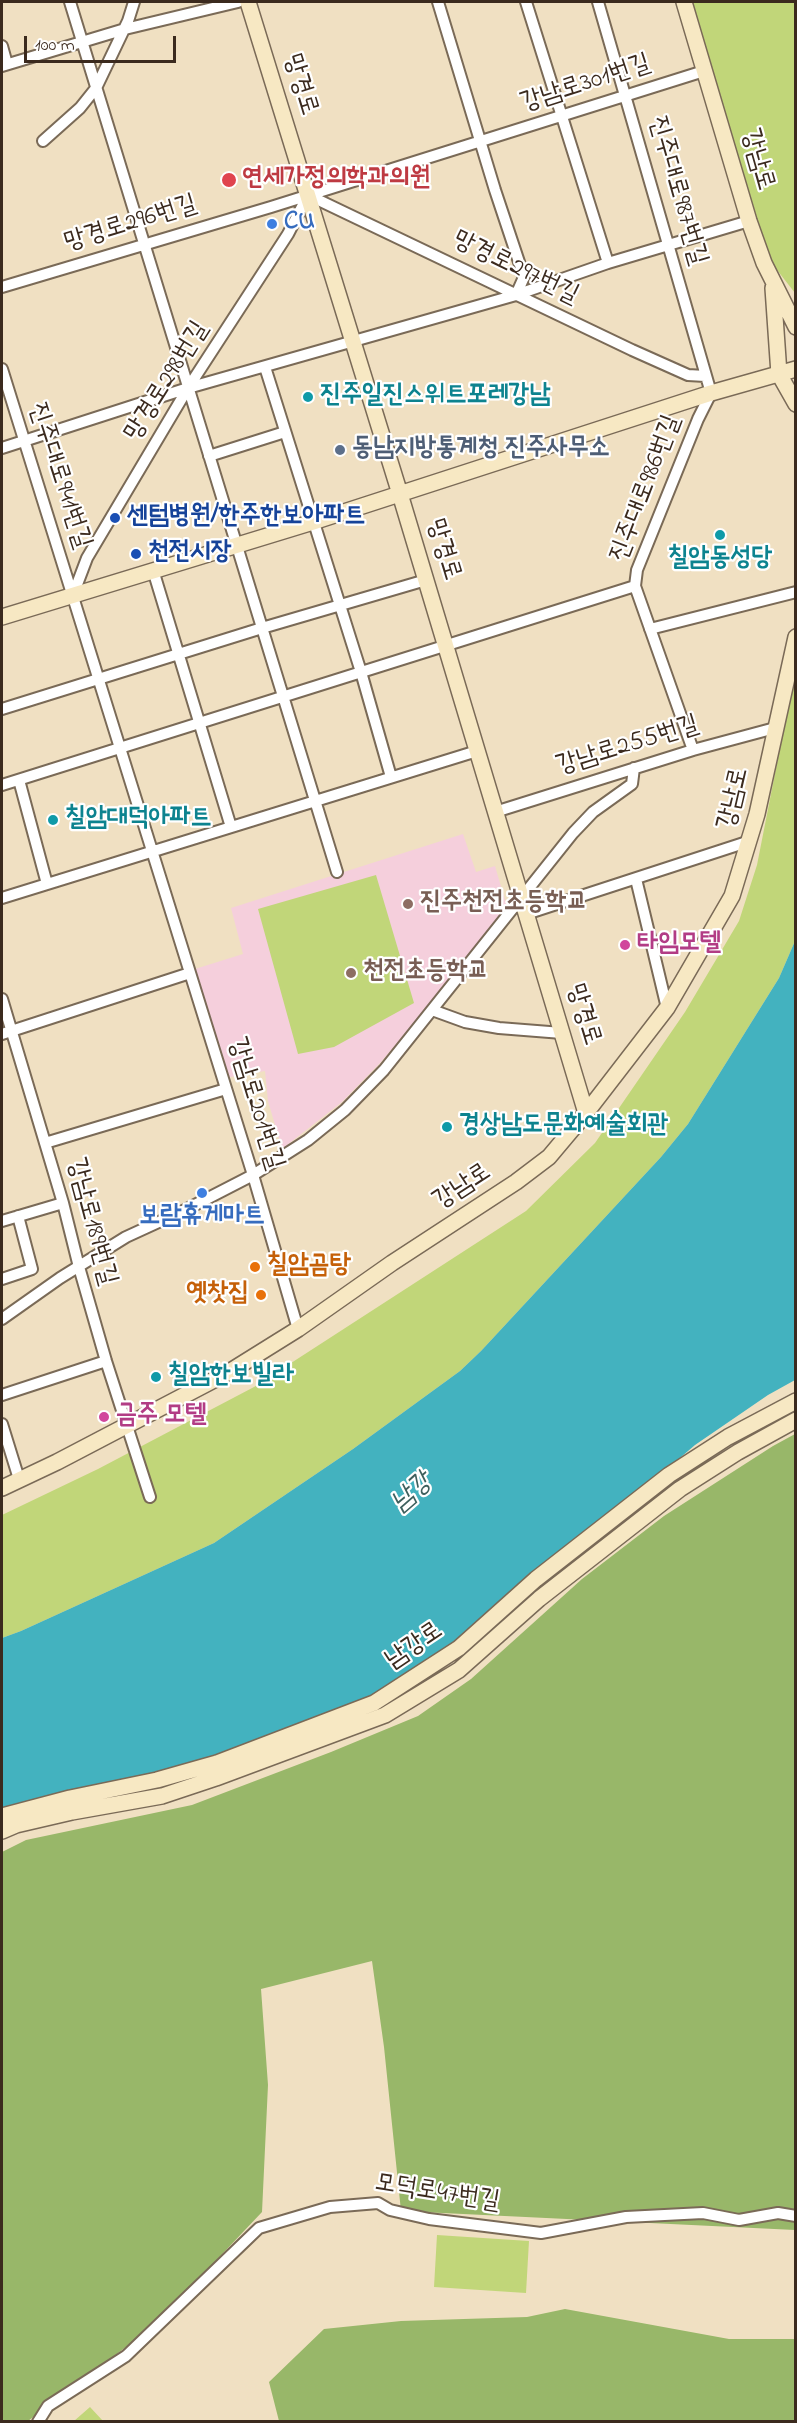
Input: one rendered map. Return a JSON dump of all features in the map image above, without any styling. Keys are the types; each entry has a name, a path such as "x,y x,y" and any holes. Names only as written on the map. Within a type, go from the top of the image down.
{"street":[{"path":"70,2 337,872"},
{"path":"44,141 80,108 96,88 125,29 134,2"},
{"path":"2,46 4,65 125,29 238,2"},
{"name":"망경로","path":"248,2 400,494 586,1113"},
{"path":"438,2 524,277 516,295"},
{"path":"526,2 608,263"},
{"name":"진주대로987번길","path":"598,2 711,393"},
{"name":"강남로","path":"684,2 749,221 772,282 795,327"},
{"name":"강남로301번길","path":"308,195 705,71"},
{"name":"망경로296번길","path":"2,287 308,195"},
{"name":"망경로297번길","path":"308,195 688,375 705,376"},
{"name":"망경로298번길","path":"73,595 87,558 188,388 288,234 308,195"},
{"path":"2,448 188,388 516,295 608,263 749,221"},
{"path":"772,282 795,309"},
{"path":"772,282 779,374 795,404"},
{"path":"265,367 392,777"},
{"name":"진주대로941번길","path":"2,369 120,748"},
{"path":"2,617 313,522 711,393 795,369"},
{"name":"진주대로986번길","path":"2,785 634,586 637,570 698,418 711,393"},
{"path":"209,456 285,432"},
{"path":"153,570 231,827"},
{"path":"2,709 339,604 426,580"},
{"path":"634,586 693,750"},
{"path":"650,629 795,592"},
{"name":"강남로","path":"2,1488 57,1462 229,1372 298,1329 549,1157 667,1008 732,896 750,841 795,637"},
{"name":"강남로255번길","path":"495,812 693,750 775,728"},
{"name":"강남로201번길","path":"120,748 253,1175 298,1329"},
{"path":"2,898 477,751"},
{"path":"2,1319 126,1237 253,1175 308,1140 345,1110 384,1070 432,1010 524,906 580,826 600,806 632,784 634,768"},
{"path":"19,780 47,884"},
{"path":"524,906 636,879 750,841"},
{"path":"636,879 667,1008"},
{"path":"6,1032 190,973"},
{"name":"강남로189번길","path":"2,999 6,1032 45,1143 106,1361 150,1497"},
{"path":"432,1010 465,1022 499,1028 562,1033"},
{"path":"45,1143 226,1089"},
{"path":"2,1221 63,1203"},
{"path":"2,1279 32,1269 18,1216"},
{"path":"2,1395 106,1361"},
{"name":"남강로","path":"2,1816 70,1798 157,1780 217,1763 375,1703 459,1648 536,1579 669,1475 728,1437 795,1401"},
{"name":"남강로","path":"2,1831 16,1825 72,1812 162,1796 385,1715 459,1670 539,1599 680,1489 738,1452 795,1420"},
{"path":"2,1424 19,1479"},
{"name":"모덕로47번길","path":"38,2421 48,2406 126,2356 260,2228 330,2207 378,2203 390,2210 429,2219 541,2232 626,2217 703,2213 739,2220 778,2213 795,2216"}],"shaded area":[{"name":"천전초등학교","path":"463,834 476,872 495,866 507,907 481,943 381,1062 342,1102 282,1149 268,1101 265,1071 225,1078 195,969 243,954 231,908"}],"green space":[{"path":"691,2 795,2 795,293 770,261"},
{"path":"795,672 795,941 779,978 688,1124 661,1157 460,1371 353,1449 214,1543 2,1638 2,1515 98,1469 254,1387 526,1211 595,1143 685,1012 739,921 757,865"},
{"path":"376,875 414,1003 334,1047 298,1054 258,909"},
{"path":"795,1434 795,2230 401,2211 384,2047 372,1961 261,1989 268,2085 262,2212 155,2325 28,2421 2,2422 2,1852 26,1840 192,1805 418,1716 471,1679 582,1579 664,1516"},
{"path":"437,2235 529,2241 526,2293 434,2287"},
{"path":"565,2309 729,2339 795,2339 795,2421 279,2421 269,2382 324,2329 401,2321 527,2317"},
{"path":"90,2407 103,2421 74,2421"}],"water":[{"name":"남강","path":"795,941 795,1380 768,1395 695,1445 406,1688 237,1758 2,1816 2,1638 214,1543 353,1449 460,1371 661,1157 688,1124 779,978"}],"place":[{"name":"연세가정의학과의원","path":"229,180"},
{"name":"CU","path":"272,224"},
{"name":"진주일진스위트포레강남","path":"308,397"},
{"name":"동남지방통계청 진주사무소","path":"340,450"},
{"name":"센텀병원/한주한보아파트","path":"115,518"},
{"name":"칠암동성당","path":"720,535"},
{"name":"천전시장","path":"136,554"},
{"name":"칠암대덕아파트","path":"53,820"},
{"name":"진주천전초등학교","path":"408,904"},
{"name":"타임모텔","path":"625,945"},
{"name":"천전초등학교","path":"351,973"},
{"name":"경상남도문화예술회관","path":"447,1127"},
{"name":"보람휴게마트","path":"202,1193"},
{"name":"칠암곰탕","path":"255,1267"},
{"name":"옛찻집","path":"261,1295"},
{"name":"칠암한보빌라","path":"156,1377"},
{"name":"금주 모텔","path":"104,1417"}]}
